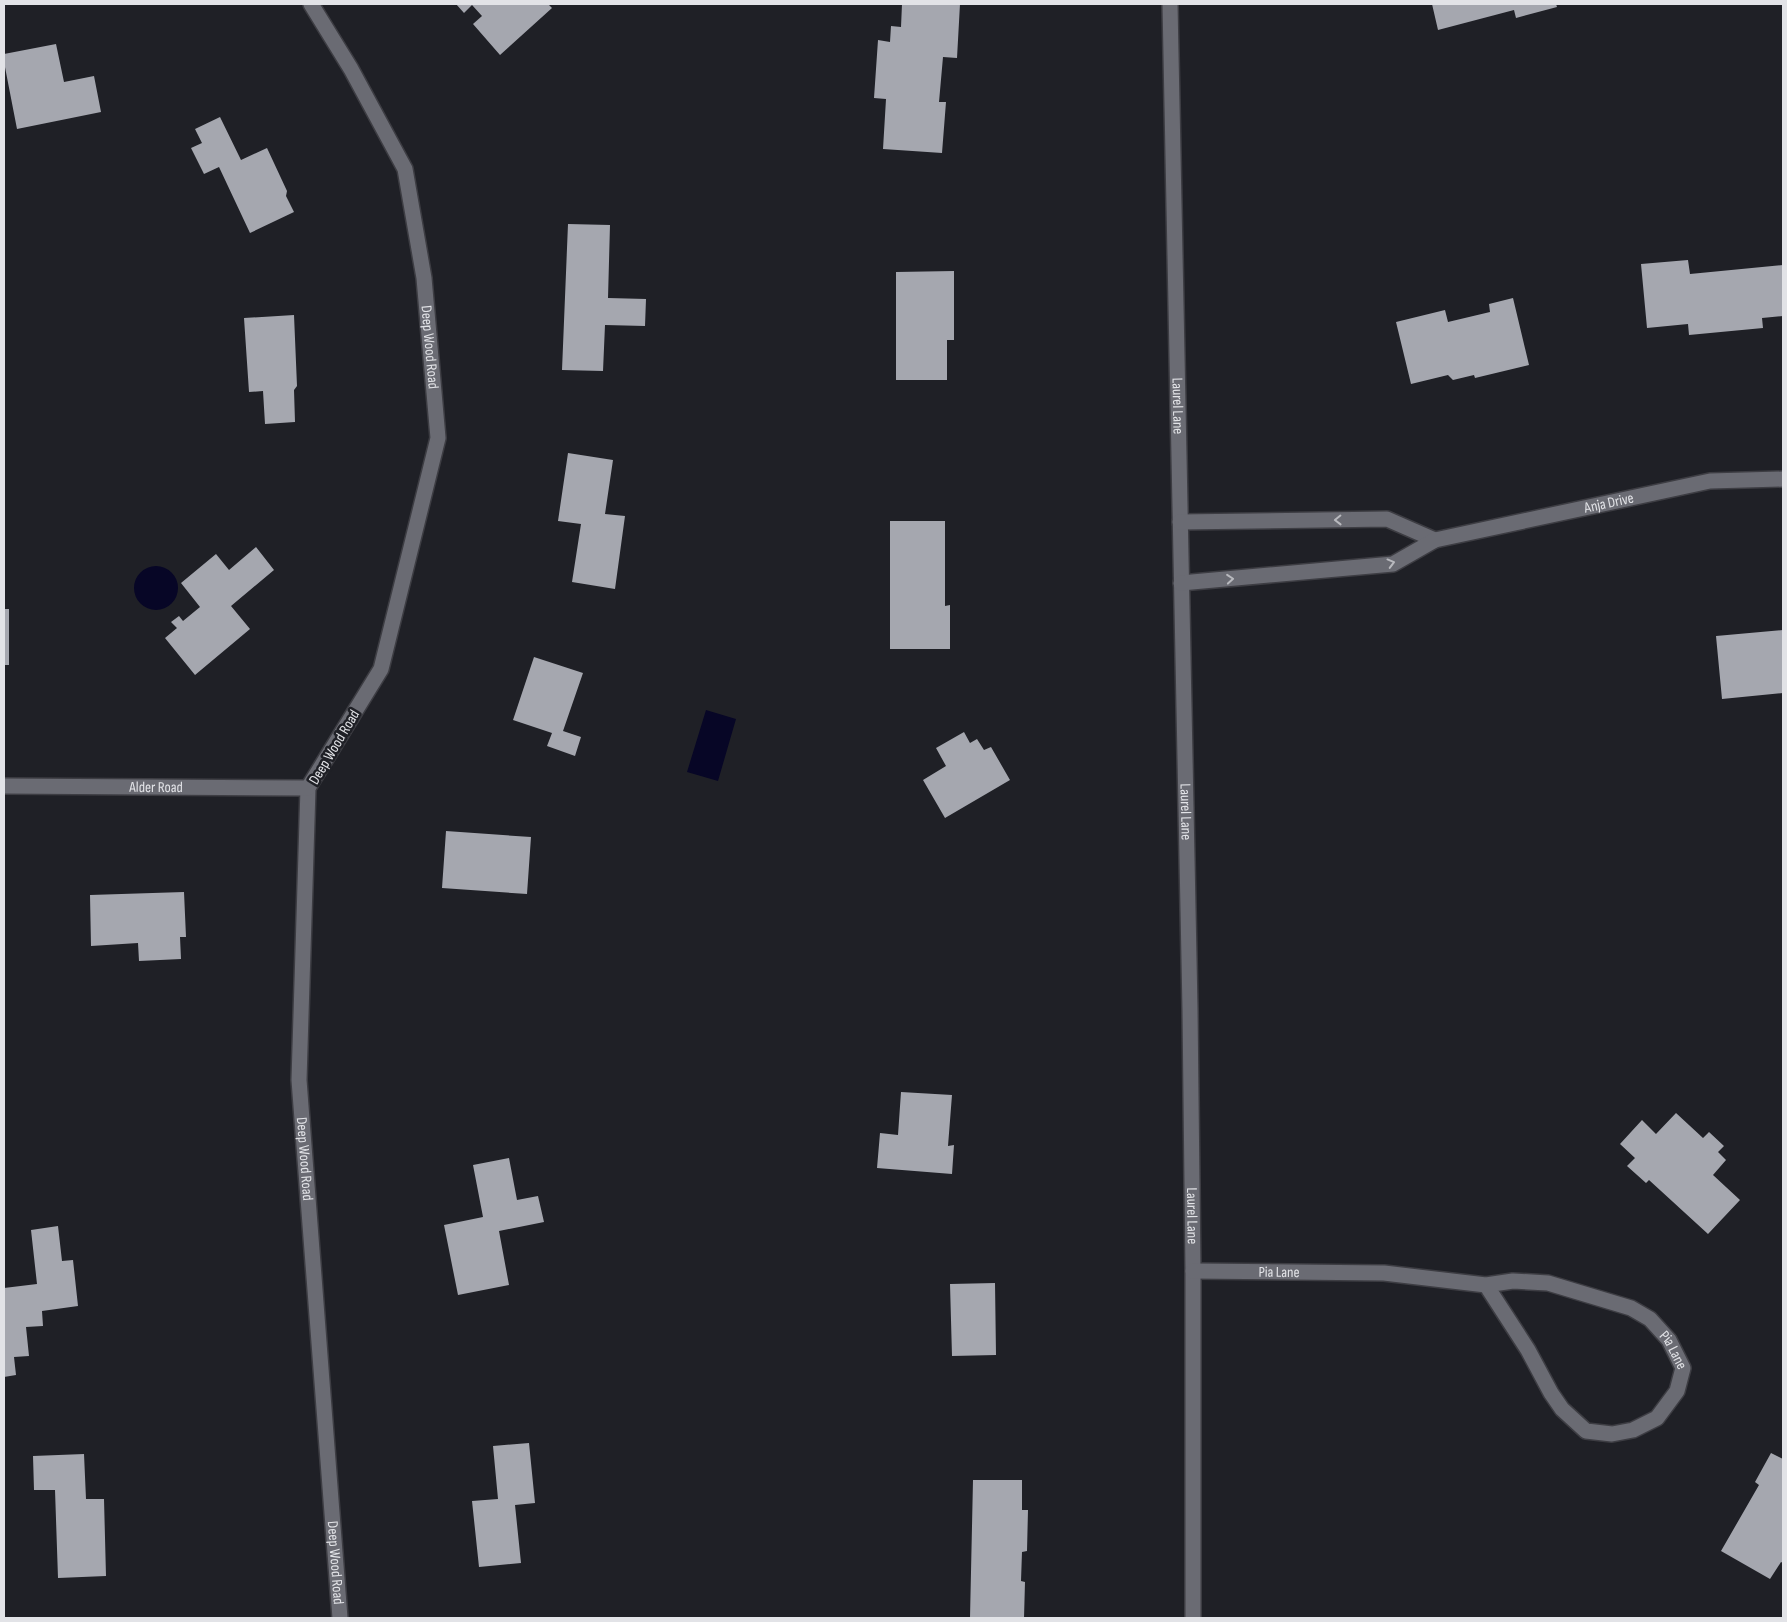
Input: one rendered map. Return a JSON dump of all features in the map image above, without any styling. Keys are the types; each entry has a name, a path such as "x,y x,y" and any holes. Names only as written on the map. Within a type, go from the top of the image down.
{"street":[{"name":"Deep Wood Road","path":"311,4 351,69 405,169 424,278 438,438 381,669 308,788 300,1080 340,1618"},
{"name":"Laurel Lane","path":"1170,4 1190,999 1193,1271 1193,1618"},
{"name":"Anja Drive","path":"1181,583 1393,564 1435,540 1710,481 1783,479"},
{"path":"1180,522 1387,519 1435,540"},
{"name":"Alder Road","path":"4,786 308,788"},
{"name":"Pia Lane","path":"1193,1271 1384,1273 1486,1285 1514,1281 1548,1283 1631,1308 1650,1319 1669,1340 1682,1368 1677,1391 1657,1418 1632,1430 1612,1434 1586,1431 1562,1409 1551,1393 1528,1350 1486,1285"}],"water":[{"path":"152,566 160,566 172,572 178,588 172,604 160,610 152,610 140,604 134,592 134,584 140,572"},
{"path":"706,710 736,719 718,781 687,772"}],"building":[{"path":"456,4 548,4 552,8 500,55 473,24 482,16 472,5 464,13"},
{"path":"902,4 960,4 957,58 943,57 939,102 946,102 942,153 883,149 886,99 874,98 878,40 890,42 891,26 901,27"},
{"path":"1432,4 1556,4 1557,7 1516,18 1514,10 1438,30"},
{"path":"56,44 64,82 94,76 101,112 17,129 4,54"},
{"path":"220,117 241,160 267,148 287,191 286,196 294,212 250,233 219,167 204,174 191,148 202,143 195,129"},
{"path":"568,224 610,225 608,298 646,299 645,326 605,325 603,371 562,370"},
{"path":"1688,260 1690,274 1783,265 1783,316 1762,318 1763,328 1689,335 1688,324 1647,328 1641,264"},
{"path":"954,271 954,340 947,340 947,380 896,380 896,272"},
{"path":"1513,298 1529,365 1475,378 1474,375 1453,380 1448,375 1411,384 1396,322 1445,310 1448,322 1490,312 1489,304"},
{"path":"294,315 297,386 294,390 295,422 265,424 263,391 249,392 244,318"},
{"path":"568,453 613,460 605,514 625,516 615,589 572,582 581,524 558,521"},
{"path":"890,521 945,521 945,606 950,605 950,649 890,649"},
{"path":"256,547 274,570 231,606 250,629 195,675 165,638 177,628 171,622 179,616 183,621 200,607 181,583 216,554 229,570"},
{"path":"4,609 9,609 9,665 4,665"},
{"path":"1783,630 1783,693 1722,699 1716,636"},
{"path":"534,657 583,673 563,731 581,737 575,756 547,746 552,733 513,720"},
{"path":"964,732 970,743 977,739 984,750 991,747 1010,780 945,818 923,780 946,766 936,748"},
{"path":"446,831 531,837 527,894 442,888"},
{"path":"184,892 186,937 180,937 181,959 139,961 138,943 91,946 90,895"},
{"path":"901,1092 952,1095 948,1146 954,1145 952,1174 877,1168 880,1133 898,1135"},
{"path":"1676,1113 1703,1138 1709,1132 1724,1146 1718,1152 1726,1160 1713,1175 1740,1200 1708,1234 1649,1180 1646,1183 1627,1166 1635,1158 1620,1144 1642,1120 1656,1134"},
{"path":"509,1158 517,1200 538,1196 544,1222 499,1231 509,1285 458,1295 444,1225 483,1217 473,1165"},
{"path":"58,1226 62,1261 73,1260 78,1306 42,1311 43,1326 26,1327 29,1356 14,1357 16,1375 4,1377 4,1288 37,1284 31,1230"},
{"path":"995,1283 996,1355 952,1356 950,1284"},
{"path":"529,1443 535,1503 515,1505 521,1563 479,1567 472,1501 498,1499 493,1446"},
{"path":"1771,1453 1783,1459 1783,1563 1781,1562 1770,1579 1721,1551 1759,1485 1755,1482"},
{"path":"84,1454 86,1499 104,1499 106,1576 58,1578 55,1490 34,1490 33,1456"},
{"path":"973,1480 1022,1480 1022,1510 1028,1510 1027,1551 1022,1552 1021,1581 1025,1582 1024,1618 970,1618"}]}
